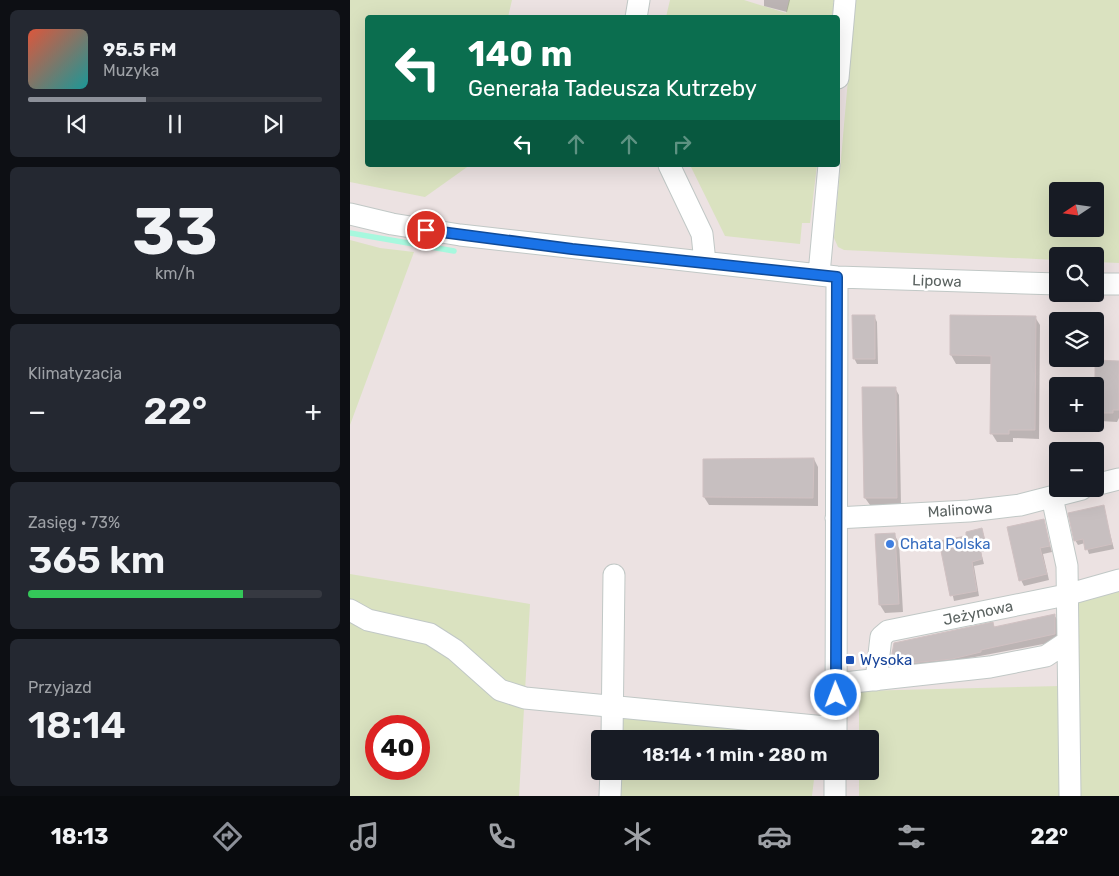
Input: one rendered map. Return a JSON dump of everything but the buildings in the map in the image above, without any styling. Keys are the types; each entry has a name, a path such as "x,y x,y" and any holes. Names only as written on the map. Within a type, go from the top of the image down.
{"street":[{"path":"636,15 639,0"},
{"path":"840,56 845,0"},
{"path":"670,167 702,234 706,262"},
{"path":"829,167 824,275 836,518 836,730"},
{"name":"Lipowa","path":"350,214 392,224 469,236 572,249 824,275 1049,284"},
{"path":"1104,284 1119,284"},
{"path":"1104,483 1119,479"},
{"path":"1052,497 1067,566 1070,796"},
{"name":"Malinowa","path":"836,518 969,511 1020,505 1052,497"},
{"path":"612,730 614,575"},
{"name":"Jeżynowa","path":"876,680 881,637 888,631 1066,595 1119,580"},
{"path":"350,610 368,620 430,634 455,650 500,690 525,698 810,730"},
{"path":"836,684 990,667 1046,656 1067,642"},
{"path":"610,796 611,780"},
{"path":"835,780 835,796"}],"green space":[{"path":"350,0 512,0 508,15 365,15 365,167 467,167 425,197 350,182"},
{"path":"670,0 744,0 786,13 789,0 834,0 832,15 666,15"},
{"path":"855,0 1119,0 1119,263 1104,262 1104,247 1049,247 1049,260 844,250 838,247 834,238"},
{"path":"691,167 817,167 810,223 802,223 800,244 725,236"},
{"path":"350,240 380,248 414,252 350,425"},
{"path":"350,574 530,604 519,796 350,796"},
{"path":"1119,587 1119,796 1077,796 1073,604"},
{"path":"1061,686 1064,796 859,796 859,780 879,780 879,730 859,730 859,691"},
{"path":"623,718 752,730 623,730"},
{"path":"622,780 814,780 812,796 621,796"}],"waterway":[{"path":"350,233 454,251"}],"place":[{"name":"Chata Polska","path":"890,544"},
{"name":"Wysoka","path":"850,660"}],"route":[{"path":"426,230 572,249 786,270 837,277 836,695"}]}
